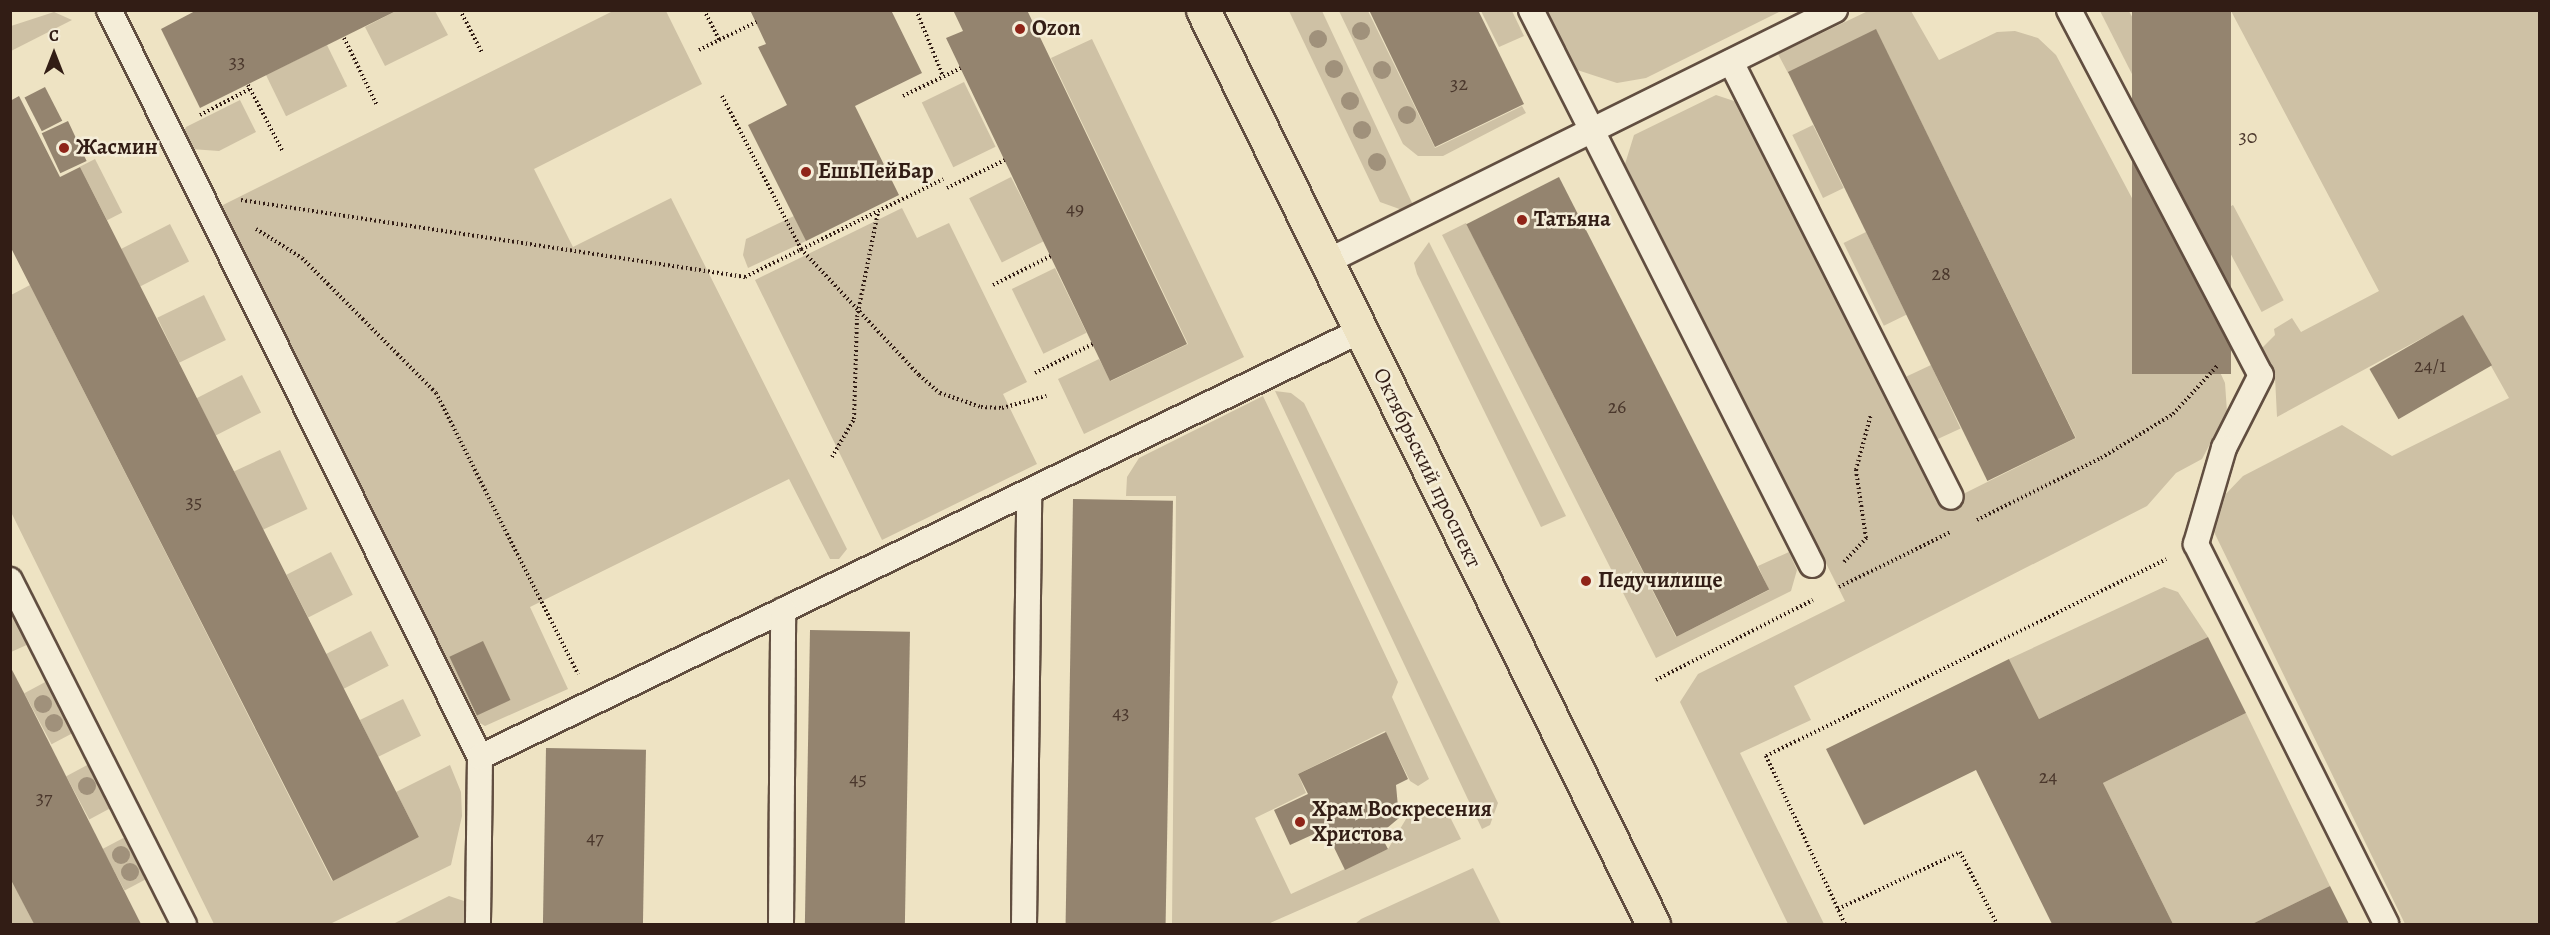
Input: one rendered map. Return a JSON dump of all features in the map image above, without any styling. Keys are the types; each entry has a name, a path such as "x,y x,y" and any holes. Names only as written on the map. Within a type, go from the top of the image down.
{"main road":[{"name":"Октябрьский проспект","path":"1203,10 1653,924"}],"lane":[{"path":"109,10 480,757 478,924"},
{"path":"1531,10 1812,565"},
{"path":"1326,262 1835,10"},
{"path":"2070,10 2261,375 2224,448 2196,544 2386,924"},
{"path":"1731,62 1951,497"},
{"path":"480,757 1360,331"},
{"path":"1024,924 1029,492"},
{"path":"10,580 184,924"},
{"path":"781,924 783,610"}],"path":[{"path":"460,10 482,53"},
{"path":"704,10 719,40"},
{"path":"916,10 944,76"},
{"path":"699,50 756,22"},
{"path":"344,38 377,105"},
{"path":"903,96 961,68"},
{"path":"168,130 249,87 283,152"},
{"path":"722,96 801,249 859,306 940,393 1002,408 1046,396"},
{"path":"947,188 1005,160"},
{"path":"200,193 745,277 943,179"},
{"path":"200,193 302,258 436,393 592,703"},
{"path":"832,457 854,419 859,306 878,211"},
{"path":"993,285 1051,256"},
{"path":"1964,526 2101,458 2173,414 2214,372 2239,332"},
{"path":"1035,373 1093,344"},
{"path":"1817,598 1821,589 1866,538 1856,470 1884,366"},
{"path":"1656,680 1954,531"},
{"path":"1845,924 1766,756 2196,544"},
{"path":"1812,565 1821,589"},
{"path":"1401,806 1450,816 1467,808"},
{"path":"1838,909 1960,852 1997,924"}],"shaded area":[{"path":"398,10 435,11 448,35 385,66 365,27"},
{"path":"613,11 666,11 702,84 534,169 573,247 671,198 847,549 839,559 830,559 789,479 530,607 568,689 485,726 468,716 215,209"},
{"path":"1289,11 1322,11 1414,207 1405,211 1380,202"},
{"path":"1339,11 1368,11 1435,148 1522,106 1526,113 1443,156 1418,156 1403,144"},
{"path":"1481,11 1512,11 1524,36 1499,47"},
{"path":"1538,11 1781,11 1646,78 1617,83 1565,66"},
{"path":"1868,11 1911,11 1939,60 1997,32 2015,31 2038,38 2056,55 2193,313 2225,383 2227,412 2202,459 2176,473 2147,506 1794,686 1811,720 1740,753 1824,924 1788,924 1680,702 1698,674 1845,601 1625,164 1634,135 1716,95 1737,102 1941,505 2076,438 1876,30 1788,73 1778,54"},
{"path":"2100,11 2129,11 2159,68 2135,80"},
{"path":"2231,11 2539,11 2539,924 2405,924 2214,532 2211,523 2221,499 2243,476 2342,425 2392,456 2509,398 2463,316 2277,417 2275,377 2259,351 2275,335 2274,329 2292,318 2301,332 2379,291"},
{"path":"54,12 72,20 11,51 11,26"},
{"path":"1092,39 1244,357 1084,434 1058,379 1099,359 1111,381 1188,344 1051,58"},
{"path":"327,45 347,86 286,116 266,75"},
{"path":"964,82 996,147 953,167 922,103"},
{"path":"2172,91 2222,185 2199,198 2149,103"},
{"path":"240,100 256,132 219,151 191,149 183,133 186,127"},
{"path":"1813,125 1844,188 1823,198 1792,135"},
{"path":"95,159 122,212 107,220 80,167"},
{"path":"1011,177 1044,241 1002,262 969,198"},
{"path":"2233,205 2284,300 2262,312 2211,217"},
{"path":"902,208 917,238 949,223 1027,382 1003,394 1037,464 882,540 755,280"},
{"path":"794,216 806,241 748,268 743,255 746,239"},
{"path":"1466,223 1676,637 1769,590 1758,566 1789,552 1797,570 1791,591 1656,658 1442,235"},
{"path":"170,224 189,261 140,286 121,249"},
{"path":"1866,232 1906,315 1884,326 1844,243"},
{"path":"1429,242 1566,516 1541,527 1417,274 1414,263"},
{"path":"1055,268 1087,333 1043,354 1012,289"},
{"path":"30,285 332,881 419,837 396,792 450,765 461,792 462,816 451,865 330,924 214,924 11,512 11,295"},
{"path":"204,295 226,340 179,363 157,318"},
{"path":"1931,365 1961,428 1936,440 1907,376"},
{"path":"242,375 261,412 216,436 197,398"},
{"path":"1275,391 1291,393 1304,403 1498,803 1490,825 1482,829"},
{"path":"1263,396 1398,682 1392,697 1429,779 1418,786 1410,781 1385,731 1298,774 1306,793 1255,818 1291,894 1388,849 1412,809 1450,817 1461,839 1268,924 1172,924 1176,496 1126,496 1127,477 1139,458"},
{"path":"280,450 307,509 261,530 234,472"},
{"path":"331,552 353,595 308,617 286,575"},
{"path":"2164,587 2178,592 2208,637 2039,719 2009,659"},
{"path":"10,602 31,643 11,652 10,652"},
{"path":"371,631 389,666 343,689 326,654"},
{"path":"49,680 76,731 52,744 24,693"},
{"path":"403,699 421,736 378,757 360,720"},
{"path":"2246,713 2330,886 2252,924 2173,924 2103,783"},
{"path":"91,763 114,806 89,819 66,776"},
{"path":"129,835 151,876 125,891 103,849"},
{"path":"1473,868 1501,924 1355,924 1361,919"},
{"path":"11,878 34,924 11,924"},
{"path":"449,896 464,901 468,924 393,924"}],"building":[{"path":"197,10 398,10 200,108 161,29"},
{"path":"750,10 891,10 922,73 855,106 899,195 806,241 748,125 787,105 758,47 766,44"},
{"path":"953,10 1027,10 1187,344 1110,381 946,38 963,31"},
{"path":"1369,10 1478,10 1524,104 1435,147"},
{"path":"2132,10 2231,10 2231,374 2132,374"},
{"path":"1876,29 2075,438 1987,481 1788,72"},
{"path":"45,87 62,121 42,131 25,97"},
{"path":"19,96 60,177 80,167 419,837 333,881 10,246 10,101"},
{"name":"Жасмин","path":"68,121 87,161 60,173 42,133"},
{"path":"1559,177 1769,590 1677,637 1466,224"},
{"path":"2463,315 2492,365 2398,419 2369,369"},
{"path":"1073,499 1173,501 1166,924 1066,924"},
{"path":"810,630 910,632 905,924 805,924"},
{"path":"2208,637 2246,713 2103,783 2173,924 2052,924 1976,770 1864,825 1826,749 2009,659 2039,719"},
{"path":"483,641 510,700 477,716 449,657"},
{"path":"10,666 141,924 34,924 10,878"},
{"path":"1386,732 1408,779 1396,785 1399,818 1380,834 1388,849 1345,870 1325,829 1290,845 1274,810 1308,794 1298,774"},
{"path":"546,748 646,750 643,924 543,924"},
{"path":"2330,886 2349,924 2252,924"}],"place":[{"name":"Ozon","path":"1020,29"},
{"name":"Жасмин","path":"64,148"},
{"name":"ЕшьПейБар","path":"806,172"},
{"name":"Татьяна","path":"1522,220"},
{"name":"Педучилище","path":"1586,581"},
{"name":"Храм Воскресения Христова","path":"1300,822"}]}
